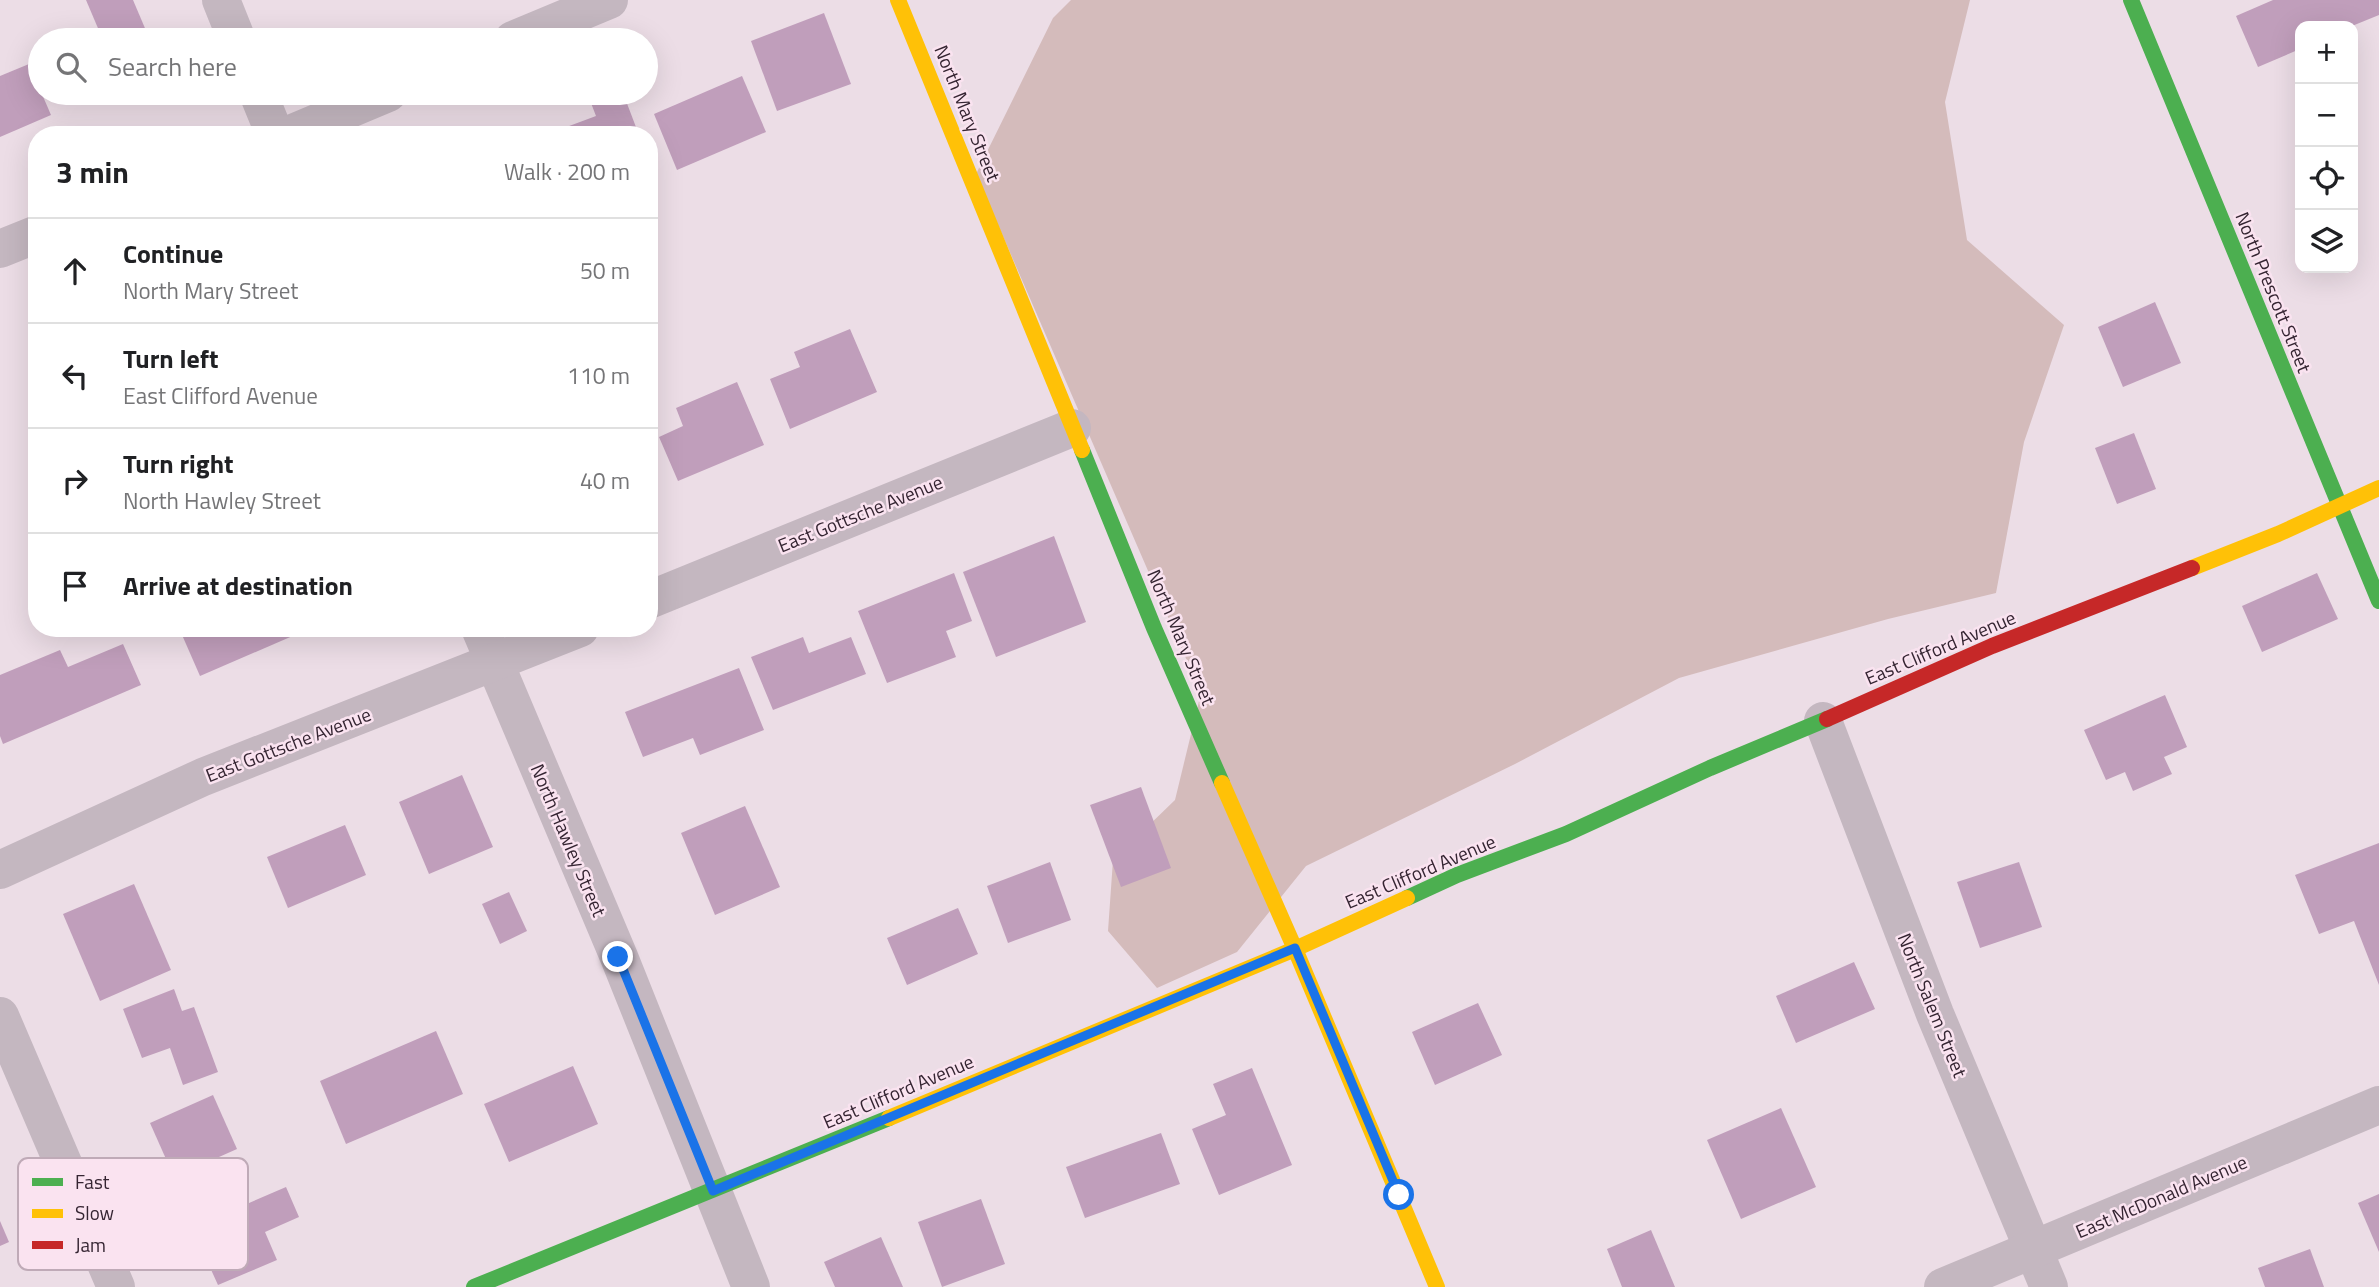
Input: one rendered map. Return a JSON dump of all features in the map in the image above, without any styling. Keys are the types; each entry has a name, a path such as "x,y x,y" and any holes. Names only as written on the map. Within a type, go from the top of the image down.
{"street":[{"path":"221,0 232,28"},
{"path":"542,28 609,0"},
{"name":"North Mary Street","path":"898,0 1154,628 1295,948 1437,1287"},
{"name":"North Prescott Street","path":"2131,0 2379,601"},
{"path":"263,105 271,126"},
{"path":"309,126 359,105"},
{"path":"0,249 28,238"},
{"name":"East Gottsche Avenue","path":"658,596 1072,428"},
{"name":"East Clifford Avenue","path":"474,1287 713,1191 1295,948 1457,875 1566,834 1710,768 1824,721 1992,646 2278,534 2379,488"},
{"name":"North Hawley Street","path":"485,637 751,1287"},
{"name":"East Gottsche Avenue","path":"0,870 204,777 558,637"},
{"name":"North Salem Street","path":"1824,721 1935,1014 2049,1287"},
{"path":"0,1016 61,1158"},
{"name":"East McDonald Avenue","path":"1943,1287 2379,1105"},
{"path":"109,1270 116,1287"}],"shaded area":[{"path":"1071,0 1970,0 1945,102 1967,240 2064,325 2024,442 1996,593 1888,619 1679,678 1515,764 1306,866 1237,952 1157,988 1108,931 1113,860 1175,800 1201,693 976,174 1053,18"}],"building":[{"path":"86,0 133,0 145,28 98,28"},
{"path":"2273,0 2379,0 2379,15 2358,24 2358,21 2295,21 2295,51 2258,67 2236,16"},
{"path":"824,13 851,84 777,111 751,41"},
{"path":"28,64 28,105 47,105 51,115 0,137 0,76"},
{"path":"742,76 766,132 677,170 654,114"},
{"path":"592,105 628,105 636,126 569,126 596,116"},
{"path":"2155,302 2181,363 2123,387 2098,327"},
{"path":"850,329 877,392 790,429 770,379 800,367 794,352"},
{"path":"737,382 764,445 678,481 659,437 683,426 676,408"},
{"path":"2134,433 2156,489 2117,504 2095,448"},
{"path":"1054,536 1086,622 996,657 963,572"},
{"path":"954,573 972,621 946,631 956,657 887,683 858,611"},
{"path":"2317,573 2338,619 2262,652 2242,606"},
{"path":"183,637 290,637 200,676"},
{"path":"803,637 809,653 851,637 866,674 773,710 751,657"},
{"path":"123,644 141,685 3,744 0,736 0,675 60,650 68,667"},
{"path":"739,668 764,730 700,755 693,738 643,757 625,712"},
{"path":"2165,695 2187,747 2164,757 2172,774 2133,791 2125,772 2106,780 2084,730"},
{"path":"462,775 493,847 429,874 399,802"},
{"path":"1141,787 1171,868 1121,887 1090,805"},
{"path":"745,806 780,887 715,915 681,833"},
{"path":"345,825 366,875 288,908 267,857"},
{"path":"2379,843 2379,985 2354,921 2319,934 2295,875"},
{"path":"1050,862 1071,920 1008,943 987,886"},
{"path":"2019,862 2042,927 1980,948 1957,882"},
{"path":"134,884 171,970 100,1001 63,914"},
{"path":"509,892 527,931 500,944 482,904"},
{"path":"958,908 978,954 907,985 887,938"},
{"path":"1854,962 1875,1009 1796,1043 1776,996"},
{"path":"174,989 182,1011 194,1007 218,1072 183,1085 170,1048 142,1058 123,1009"},
{"path":"1478,1003 1502,1055 1435,1085 1412,1032"},
{"path":"436,1031 463,1094 346,1144 320,1081"},
{"path":"573,1066 598,1124 509,1162 484,1104"},
{"path":"1252,1068 1292,1165 1219,1195 1192,1129 1226,1115 1213,1084"},
{"path":"213,1095 237,1149 217,1158 166,1158 150,1123"},
{"path":"1781,1108 1816,1187 1741,1219 1707,1140"},
{"path":"1161,1133 1180,1184 1085,1218 1066,1167"},
{"path":"286,1187 299,1217 265,1232 277,1260 218,1285 211,1270 248,1270 248,1203"},
{"path":"2379,1194 2379,1252 2358,1203"},
{"path":"981,1199 1005,1264 942,1287 918,1222"},
{"path":"0,1221 9,1242 0,1246"},
{"path":"1651,1230 1675,1287 1622,1287 1607,1249"},
{"path":"881,1237 903,1287 835,1287 824,1262"},
{"path":"2310,1249 2324,1287 2265,1287 2258,1268"}],"traffic: fast":[{"path":"2131,0 2379,601"},
{"path":"1082,450 1154,628 1222,783"},
{"path":"1407,898 1457,875 1566,834 1710,768 1827,719"},
{"path":"474,1287 889,1118"}],"traffic: slow":[{"path":"898,0 1082,450"},
{"path":"2192,568 2278,534 2379,488"},
{"path":"1222,783 1437,1287"},
{"path":"889,1118 1295,949 1407,898"}],"traffic: jam":[{"path":"1827,719 1992,646 2192,568"}],"route":[{"path":"618,957 713,1191 1295,948 1399,1195"}]}
